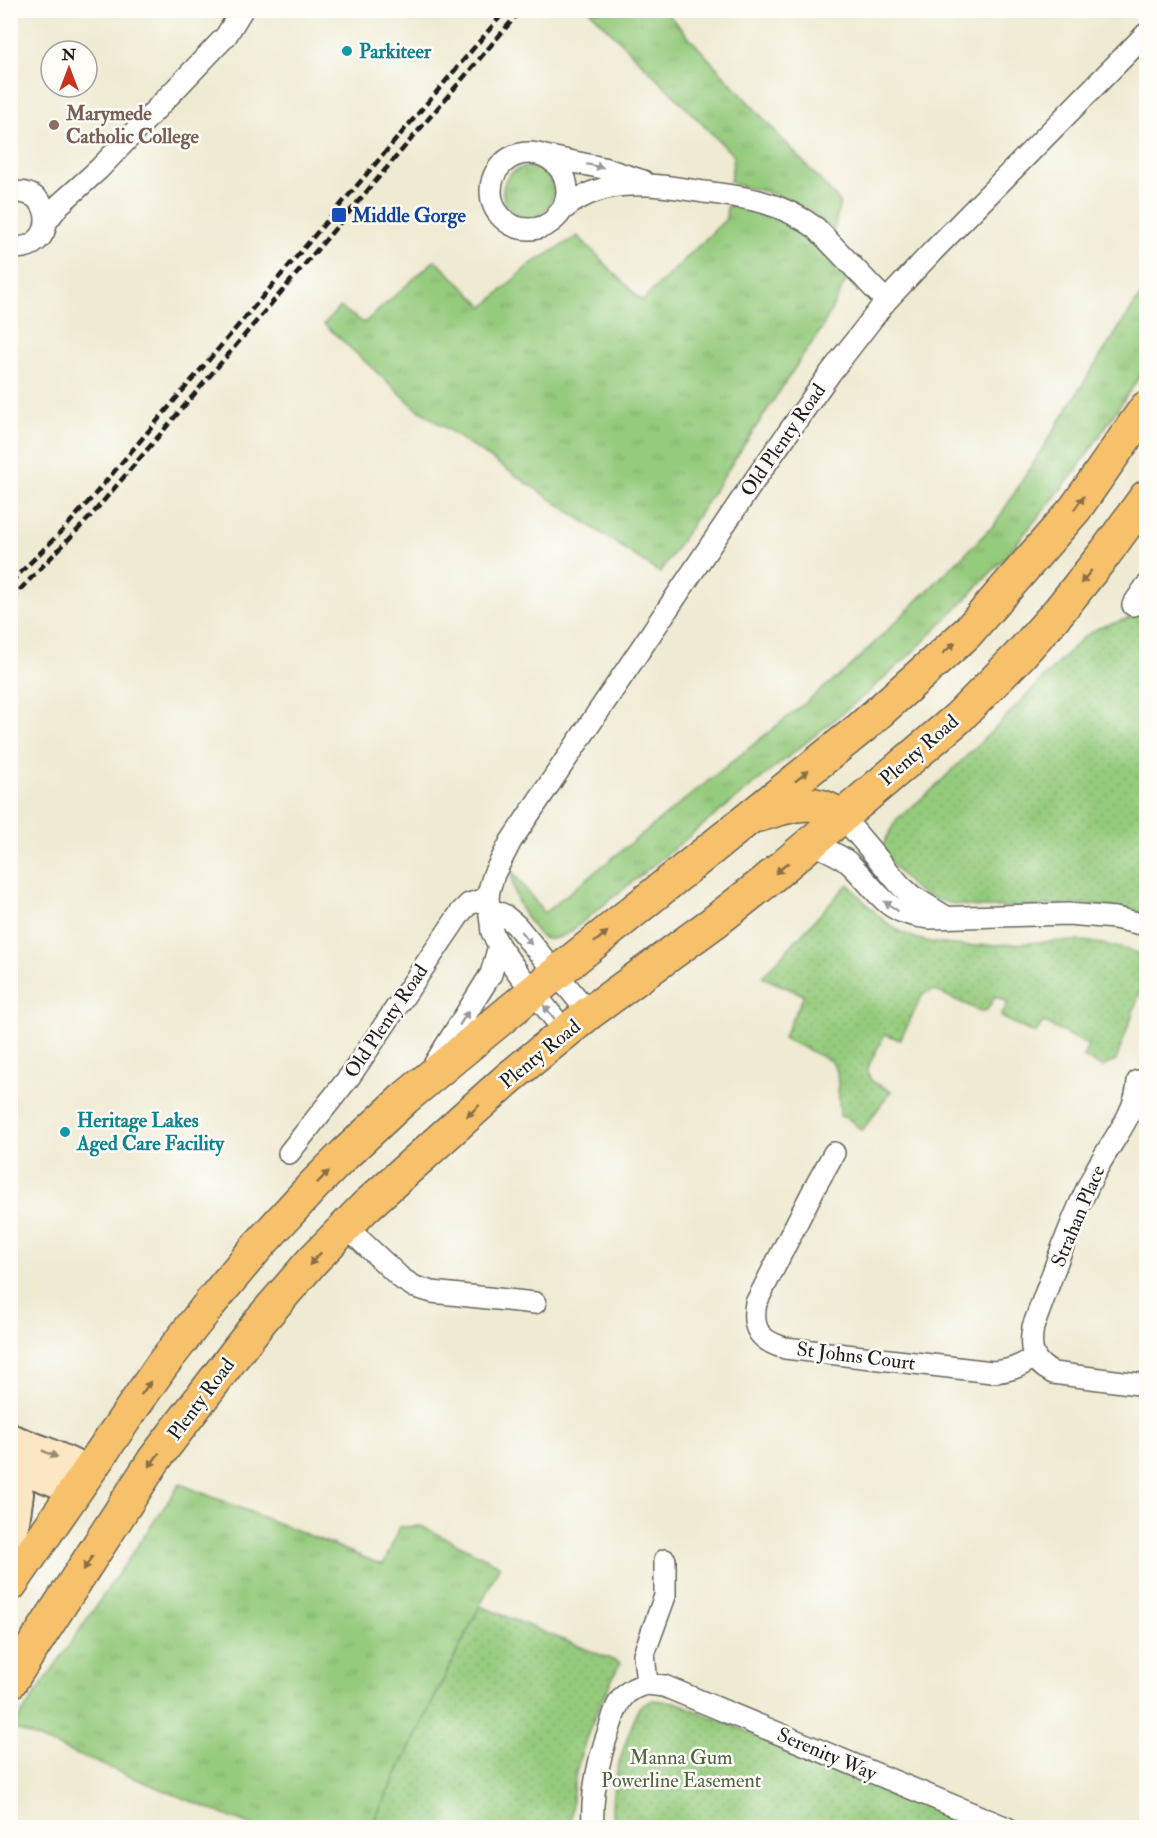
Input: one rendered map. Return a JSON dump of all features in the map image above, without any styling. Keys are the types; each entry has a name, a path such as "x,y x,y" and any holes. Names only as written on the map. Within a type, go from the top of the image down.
{"highway":[{"path":"10,1585 162,1365 258,1246 345,1154 421,1085 544,983 861,728 967,633 1075,508 1146,408"},
{"name":"Plenty Road","path":"10,1682 154,1460 261,1320 314,1260 365,1207 509,1078 812,843 957,718 1019,656 1059,611 1146,497"},
{"path":"752,817 807,804 821,806 842,816"},
{"path":"82,1481 125,1502"}],"street":[{"path":"226,36 242,10"},
{"path":"47,221 61,203 99,169 226,36 255,10"},
{"name":"Old Plenty Road","path":"544,983 499,946 492,932 489,903 494,874 511,841 756,478 831,372 886,301 1146,34"},
{"path":"652,184 603,168 538,154 519,154 502,164 492,180 492,199 502,218 522,228 539,227 551,221 570,203 591,193 623,185 652,184 749,197 787,210 802,218 829,240 886,301"},
{"path":"538,154 554,164 561,171 565,180 565,198 557,215"},
{"path":"18,193 56,188 99,169"},
{"path":"10,247 26,247 34,243 44,233 47,221 46,213 40,202 18,193"},
{"path":"1133,604 1146,586"},
{"path":"842,816 901,886 912,896 947,918"},
{"path":"812,843 851,864 882,899 901,913 915,917 1068,914 1115,918 1146,925"},
{"path":"489,903 512,922 544,983 578,1023"},
{"name":"Old Plenty Road","path":"289,1153 350,1076 461,912 469,904 489,903"},
{"path":"421,1085 487,981 499,946"},
{"path":"544,983 578,1023"},
{"name":"Strahan Place","path":"1034,1357 1031,1340 1033,1327 1056,1265 1093,1176 1111,1142 1126,1121 1138,1091 1138,1081"},
{"name":"St Johns Court","path":"834,1153 814,1187 756,1303 754,1316 756,1328 763,1339 785,1348 992,1372 1015,1368 1034,1357"},
{"path":"346,1227 402,1279 415,1287 432,1292 535,1304"},
{"path":"1034,1357 1042,1367 1053,1373 1146,1385"},
{"path":"10,1438 82,1481"},
{"path":"10,1557 19,1494 12,1466 82,1481"},
{"path":"593,1827 593,1795 597,1766 615,1711 622,1698 629,1692 638,1686 647,1684 644,1654 665,1596 665,1560"},
{"name":"Serenity Way","path":"647,1684 664,1686 1007,1827"}],"green space":[{"path":"590,11 665,11 840,202 834,231 795,203 768,192 730,182 734,156"},
{"path":"528,167 546,174 553,192 546,210 528,217 510,210 503,192 510,174"},
{"path":"727,205 759,210 792,224 813,239 849,275 821,330 660,573 416,408 324,324 340,307 364,323 435,260 484,307 529,265 578,236 642,301 726,219"},
{"path":"1146,287 1146,367 1075,472 1006,556 965,600 913,652 865,695 570,932 546,939 540,936 518,901 513,887 512,871 544,913 851,666 995,524"},
{"path":"1146,613 1146,915 1129,910 1083,904 969,906 929,897 914,888 881,849 896,820 933,789 1081,639 1098,628"},
{"path":"848,884 887,923 905,934 933,943 973,946 1084,941 1146,955 1146,975 1116,1061 1102,1067 1083,1057 1088,1045 1043,1022 1035,1034 1001,1017 1008,1002 995,996 987,1010 980,1011 934,990 923,994 900,1040 885,1034 867,1069 871,1081 891,1091 862,1131 849,1119 840,1116 837,1071 831,1061 783,1038 804,995 762,977"},
{"path":"180,1484 383,1565 400,1527 421,1526 500,1565 371,1827 254,1827 12,1728"},
{"path":"480,1606 620,1663 601,1702 578,1763 572,1805 572,1827 371,1827"},
{"name":"Manna Gum Powerline Easement","path":"653,1700 675,1702 983,1828 613,1828 613,1796 618,1766 639,1707"}],"railway":[{"path":"10,583 90,500 506,10"},
{"path":"10,600 89,518 521,10"}],"place":[{"name":"Parkiteer","path":"347,51"},
{"name":"Marymede Catholic College","path":"54,125"},
{"name":"Middle Gorge","path":"339,215"},
{"name":"Heritage Lakes Aged Care Facility","path":"65,1132"}]}
